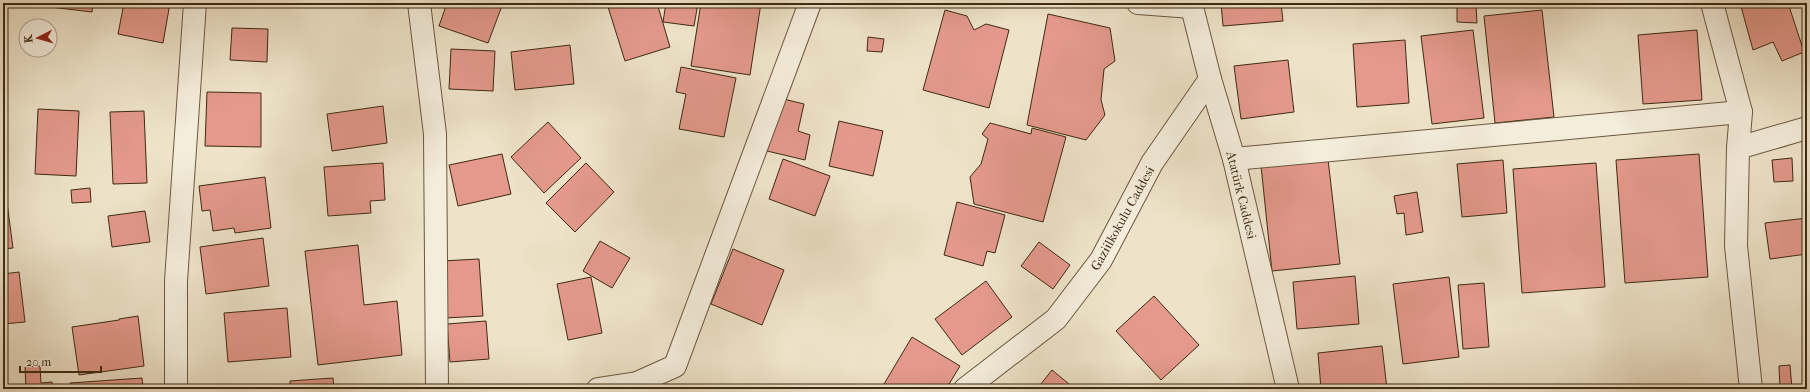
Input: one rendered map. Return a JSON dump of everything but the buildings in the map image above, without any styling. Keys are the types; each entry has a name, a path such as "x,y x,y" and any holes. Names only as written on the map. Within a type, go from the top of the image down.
{"street":[{"path":"176,389 176,281 195,3"},
{"path":"419,3 435,134 437,389"},
{"path":"598,389 637,383 675,366 810,3"},
{"path":"1138,3 1191,5"},
{"path":"1712,3 1740,112 1736,246 1751,389"},
{"name":"Atatürk Caddesi","path":"1191,5 1210,79 1234,159 1288,389"},
{"name":"Gaziilkokulu Caddesi","path":"965,389 1056,318 1101,260 1152,163 1210,79"},
{"path":"1234,159 1740,112"},
{"path":"1738,148 1807,128"}]}
